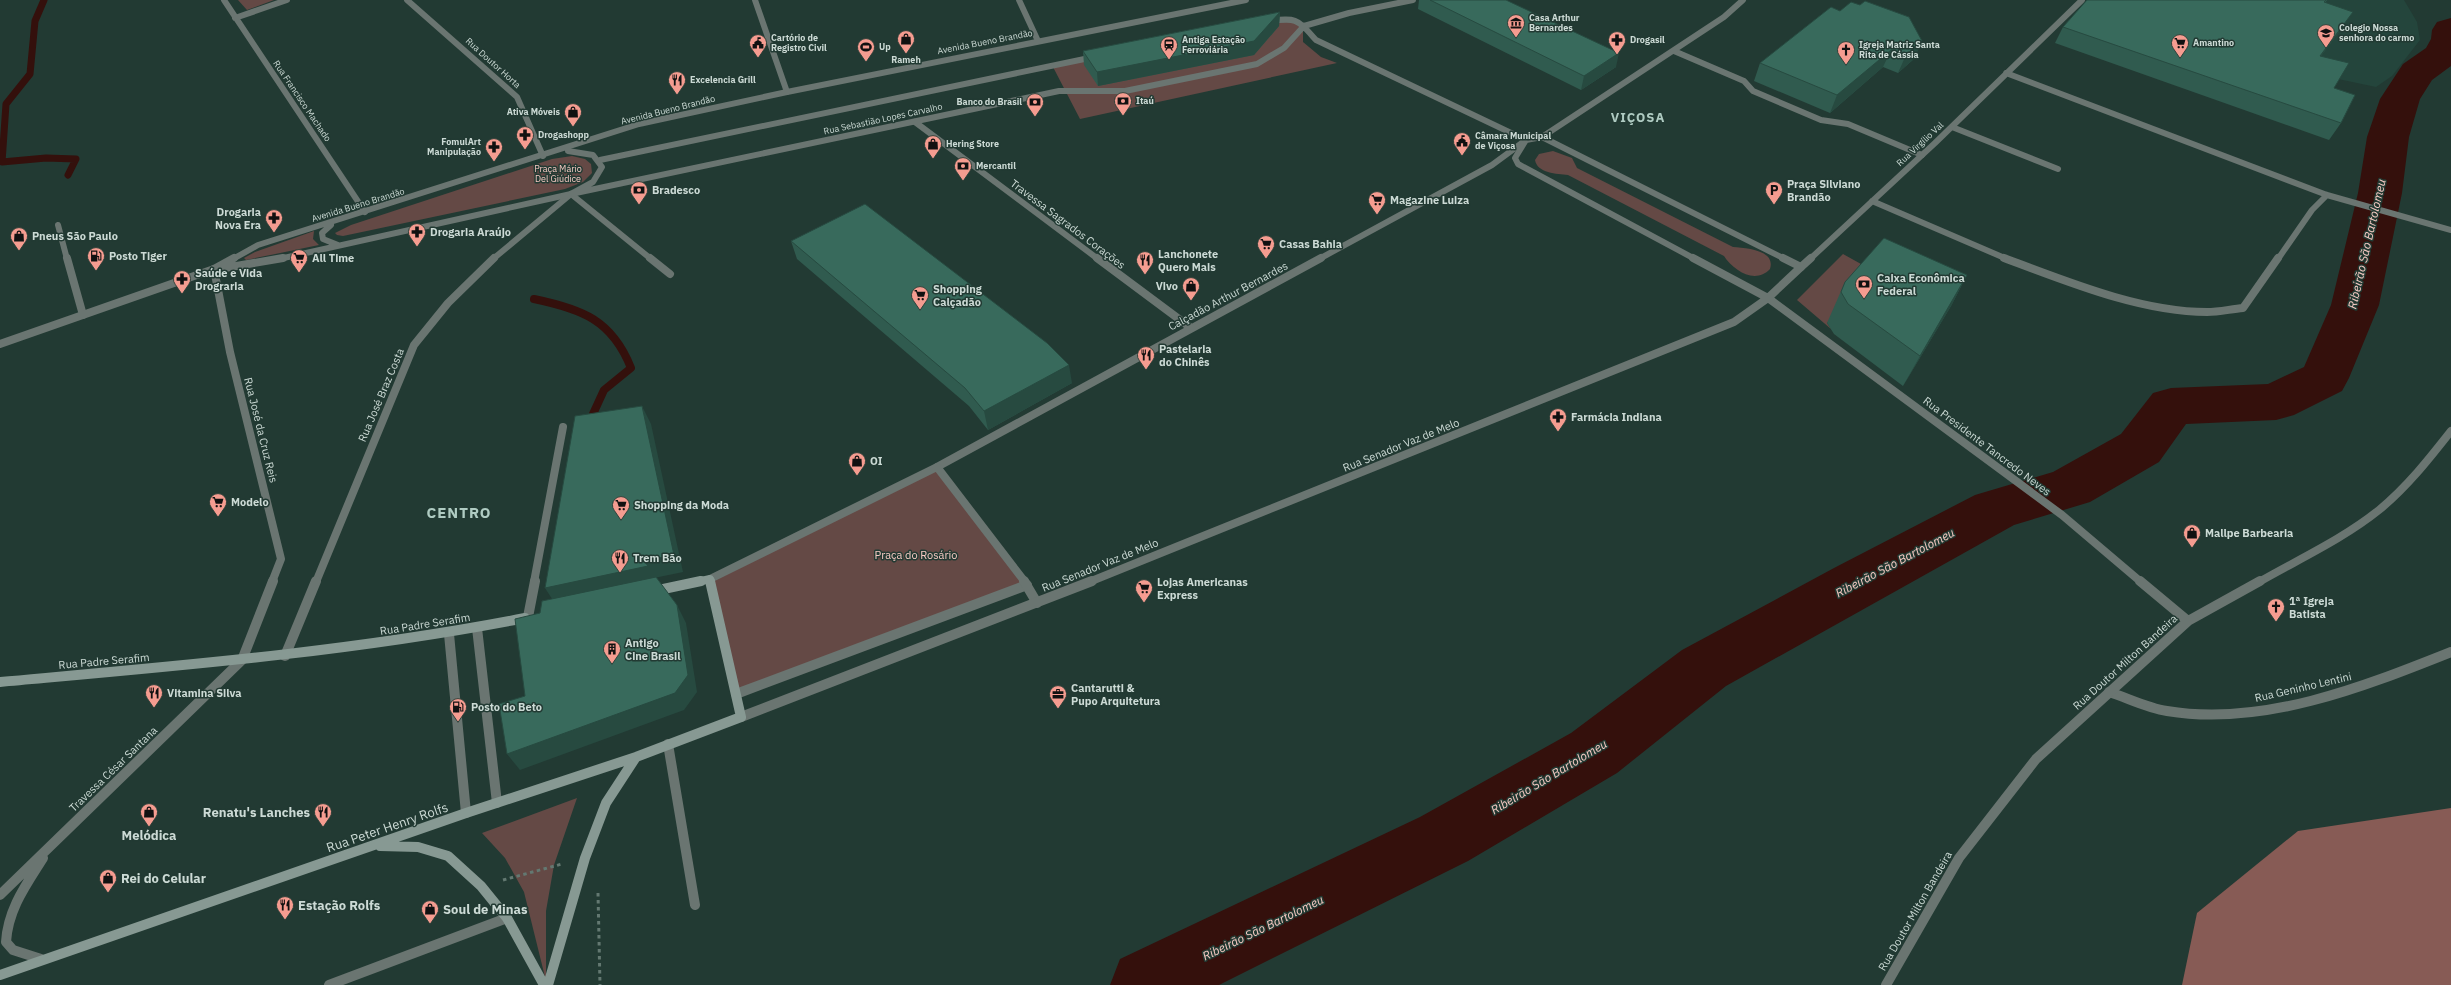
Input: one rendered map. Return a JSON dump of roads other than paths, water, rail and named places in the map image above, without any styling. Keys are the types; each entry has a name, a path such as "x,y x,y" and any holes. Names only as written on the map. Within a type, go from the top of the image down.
{"main road":[{"path":"642,593 710,579 741,717"},
{"name":"Rua Padre Serafim","path":"0,682 285,656 449,634 531,617"},
{"name":"Rua Peter Henry Rolfs","path":"0,975 41,959 375,846 466,813 636,757 741,717"},
{"path":"548,985 585,858 606,803 636,757"},
{"path":"375,846 418,847 448,856 481,886 507,918 544,985"}],"street":[{"name":"Rua Francisco Machado","path":"224,0 365,212"},
{"path":"235,18 287,0"},
{"name":"Rua Doutor Horta","path":"407,0 466,50 517,97 543,156"},
{"path":"755,0 787,92"},
{"path":"1019,0 1038,41"},
{"name":"Avenida Bueno Brandão","path":"0,344 214,269 258,245 556,152 639,124 787,92 1246,0"},
{"path":"1304,26 1349,13 1413,0"},
{"path":"1261,23 1291,19 1299,21 1316,40 1526,140 1542,137 1674,52 1724,18 1743,0"},
{"name":"Rua Virgílio Val","path":"1768,298 1952,127 2082,0"},
{"name":"Rua Sebastião Lopes Carvalho","path":"570,194 1059,91 1125,91 1257,64 1284,48 1304,26"},
{"path":"1674,52 1744,81 1752,91 1821,120 1848,124 1922,155"},
{"path":"600,160 1099,56"},
{"path":"2006,73 2327,195 2451,230"},
{"name":"Travessa Sagrados Corações","path":"915,122 1191,328"},
{"path":"1952,127 2058,168"},
{"path":"1542,137 1802,267"},
{"name":"Rua Presidente Tancredo Neves","path":"1526,140 1515,158 1518,164 1768,298 2062,515 2188,621"},
{"name":"Calçadão Arthur Bernardes","path":"710,579 937,467 1492,165 1526,140"},
{"path":"214,269 251,265 570,194 593,182 602,167 600,160 594,155 584,151 556,152"},
{"path":"570,194 670,274"},
{"name":"Rua José Braz Costa","path":"285,656 414,345 430,321 451,298 570,194"},
{"path":"1872,201 1995,253 2072,282 2119,297 2181,310 2228,313 2243,308 2312,210 2327,195"},
{"path":"338,245 323,239 322,233 341,219"},
{"path":"58,226 83,315"},
{"name":"Rua José da Cruz Reis","path":"214,269 230,352 281,559 242,660"},
{"name":"Rua Senador Vaz de Melo","path":"741,717 1037,603 1734,322 1768,298"},
{"path":"531,617 563,427"},
{"name":"Rua Doutor Milton Bandeira","path":"1886,985 1959,858 2036,759 2188,621 2334,540 2379,510 2415,476 2451,431"},
{"path":"937,467 1027,585 1037,603"},
{"path":"736,694 1027,585"},
{"path":"477,628 497,803"},
{"path":"449,634 466,813"},
{"name":"Rua Geninho Lentini","path":"2109,692 2166,711 2204,714 2242,713 2289,705 2381,680 2451,652"},
{"name":"Travessa César Santana","path":"0,895 242,660"},
{"path":"668,744 695,905"},
{"path":"41,959 13,950 6,942 6,928 10,913 48,849"},
{"path":"329,985 507,918"}],"waterway":[{"path":"44,0 35,21 30,74 6,104 2,162 46,158 76,159 68,175"},
{"name":"Ribeirão São Bartolomeu","path":"1146,985 1165,974 1444,839 1594,753 1704,668 1855,585 1995,510 2071,487 2140,448 2171,406 2276,402 2324,378 2355,305 2380,193 2388,137 2400,99 2417,72 2441,55 2450,39 2451,30"},
{"path":"534,299 567,307 593,319 615,338 623,352 631,368 604,390 593,414"}],"place":[{"name":"Casa Arthur Bernardes","path":"1516,38"},
{"name":"Colegio Nossa senhora do carmo","path":"2326,48"},
{"name":"Rameh","path":"906,54"},
{"name":"Drogasil","path":"1617,55"},
{"name":"Cartório de Registro Civil","path":"758,58"},
{"name":"Amantino","path":"2180,58"},
{"name":"Antiga Estação Ferroviária","path":"1169,60"},
{"name":"Up","path":"866,62"},
{"name":"Igreja Matriz Santa Rita de Cássia","path":"1846,65"},
{"name":"Excelencia Grill","path":"677,95"},
{"name":"Itaú","path":"1123,116"},
{"name":"Banco do Brasil","path":"1035,117"},
{"name":"Ativa Móveis","path":"573,127"},
{"name":"Drogashopp","path":"525,150"},
{"name":"Câmara Municipal de Viçosa","path":"1462,156"},
{"name":"Hering Store","path":"933,159"},
{"name":"FomulArt Manipulação","path":"494,162"},
{"name":"Mercantil","path":"963,181"},
{"name":"Bradesco","path":"639,205"},
{"name":"Praça Silviano Brandão","path":"1774,205"},
{"name":"Magazine Luiza","path":"1377,215"},
{"name":"Drogaria Nova Era","path":"274,233"},
{"name":"Drogaria Araújo","path":"417,247"},
{"name":"Pneus São Paulo","path":"19,251"},
{"name":"Casas Bahia","path":"1266,259"},
{"name":"Posto Tiger","path":"96,271"},
{"name":"All Time","path":"299,273"},
{"name":"Lanchonete Quero Mais","path":"1145,275"},
{"name":"Saúde e Vida Drograria","path":"182,294"},
{"name":"Caixa Econômica Federal","path":"1864,299"},
{"name":"Vivo","path":"1191,301"},
{"name":"Shopping Calçadão","path":"920,310"},
{"name":"Pastelaria do Chinês","path":"1146,370"},
{"name":"Farmácia Indiana","path":"1558,432"},
{"name":"OI","path":"857,476"},
{"name":"Modelo","path":"218,517"},
{"name":"Shopping da Moda","path":"621,520"},
{"name":"Mallpe Barbearia","path":"2192,548"},
{"name":"Trem Bão","path":"620,573"},
{"name":"Lojas Americanas Express","path":"1144,603"},
{"name":"1ª Igreja Batista","path":"2276,622"},
{"name":"Antigo Cine Brasil","path":"612,664"},
{"name":"Vitamina Silva","path":"154,708"},
{"name":"Cantarutti & Pupo Arquitetura","path":"1058,709"},
{"name":"Posto do Beto","path":"458,722"},
{"name":"Melódica","path":"149,827"},
{"name":"Renatu's Lanches","path":"323,827"},
{"name":"Rei do Celular","path":"108,893"},
{"name":"Estação Rolfs","path":"285,920"},
{"name":"Soul de Minas","path":"430,924"}],"district":[{"name":"VIÇOSA","path":"1638,117"},
{"name":"CENTRO","path":"459,513"}],"park label":[{"name":"Praça Mário Del Giúdice","path":"558,174"},
{"name":"Praça do Rosário","path":"916,555"}]}
